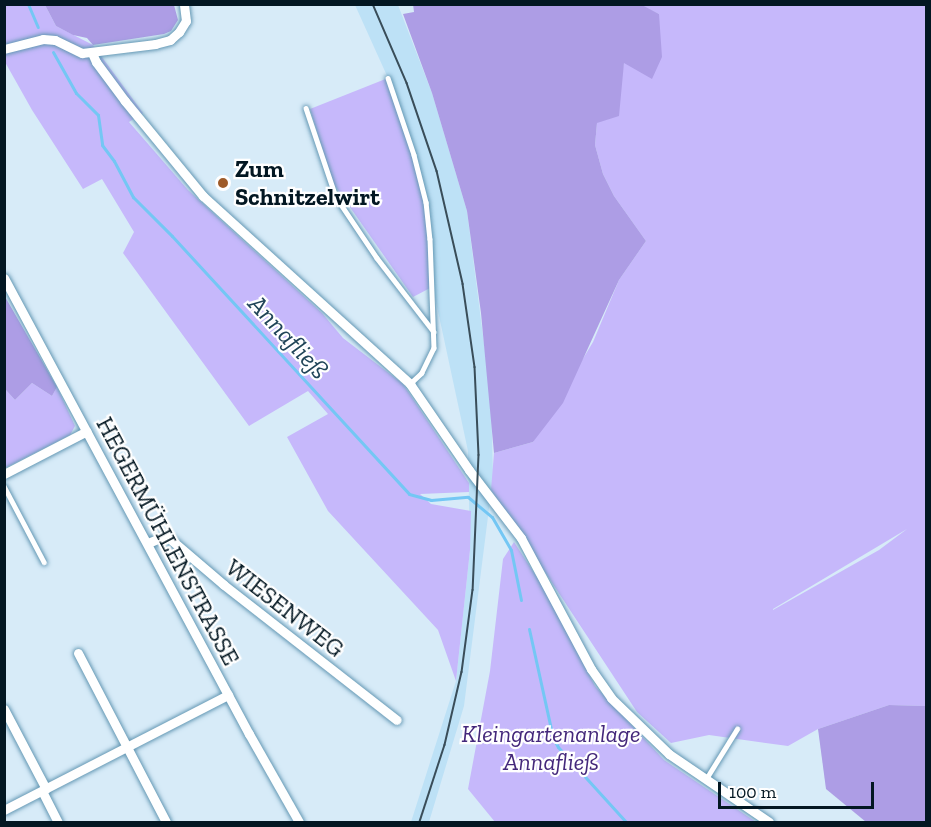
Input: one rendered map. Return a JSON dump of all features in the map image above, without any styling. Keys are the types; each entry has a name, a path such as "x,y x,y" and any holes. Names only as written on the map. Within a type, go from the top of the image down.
{"street":[{"path":"4,49 43,39 56,40 81,53 92,54 170,40 186,21 184,4"},
{"path":"92,54 125,101 203,196 410,384 469,470 521,538 598,682 669,754 769,822"},
{"name":"HEGERMÜHLENSTRASSE","path":"4,278 228,695 299,822"},
{"path":"4,474 87,431"},
{"name":"WIESENWEG","path":"148,543 162,537 169,538 224,585 396,720"},
{"path":"78,652 166,822"},
{"path":"4,810 228,695"},
{"path":"4,710 58,822"}],"lane":[{"path":"388,78 414,155 426,202 435,334 429,362 422,373 410,384"},
{"path":"306,108 336,197 377,258 435,334"},
{"path":"4,486 44,562"},
{"path":"705,779 737,729"}],"shaded area":[{"path":"413,4 640,4 659,14 662,57 652,79 624,63 619,116 597,123 595,145 603,174 614,196 646,241 619,280 563,403 533,442 494,453 481,313 467,211 432,93 403,14 414,12"},
{"path":"45,5 174,5 178,20 171,31 164,34 93,45 87,38 73,35 56,26"},
{"path":"355,5 398,5 432,93 467,211 491,398 493,477 464,706 429,822 411,822 456,681 470,550 468,451 388,78"},
{"path":"4,295 57,387 52,396 32,383 15,400 5,389"},
{"path":"889,705 926,706 926,822 866,822 826,789 818,729"}],"green space":[{"path":"4,5 45,5 56,26 93,45 143,113 129,122 188,190 322,313 343,338 403,384 469,483 469,492 420,494 431,504 471,511 470,550 456,681 438,630 328,511 287,437 328,414 308,391 249,426 123,253 134,232 102,179 83,189 32,110 5,62"},
{"path":"640,5 926,5 926,706 889,705 818,729 788,746 709,735 671,743 637,712 491,490 494,453 533,442 593,342 619,280 646,241 614,196 603,174 595,145 597,123 621,76 624,63 659,14","holes":["907,529 879,550 773,610"]},
{"path":"388,78 426,202 432,287 413,297 333,183 310,109"},
{"path":"32,383 52,396 57,387 75,426 70,435 5,468 5,389 15,400"},
{"name":"Kleingartenanlage Annafließ","path":"514,542 540,582 595,686 664,760 756,822 495,822 468,789 490,671 503,559"}],"waterway":[{"name":"Annafließ","path":"28,4 38,27"},
{"name":"Annafließ","path":"53,52 76,93 98,115 102,145 114,161 133,197 172,236 409,494 431,500 468,497 492,517 511,550 521,600"},
{"name":"Annafließ","path":"529,629 553,738 558,747 626,822"}],"tram line":[{"path":"373,4 407,83 437,171 463,284 475,367 479,455 473,590 462,672 445,745 420,822"}],"place":[{"name":"Zum Schnitzelwirt","path":"223,183"}]}
